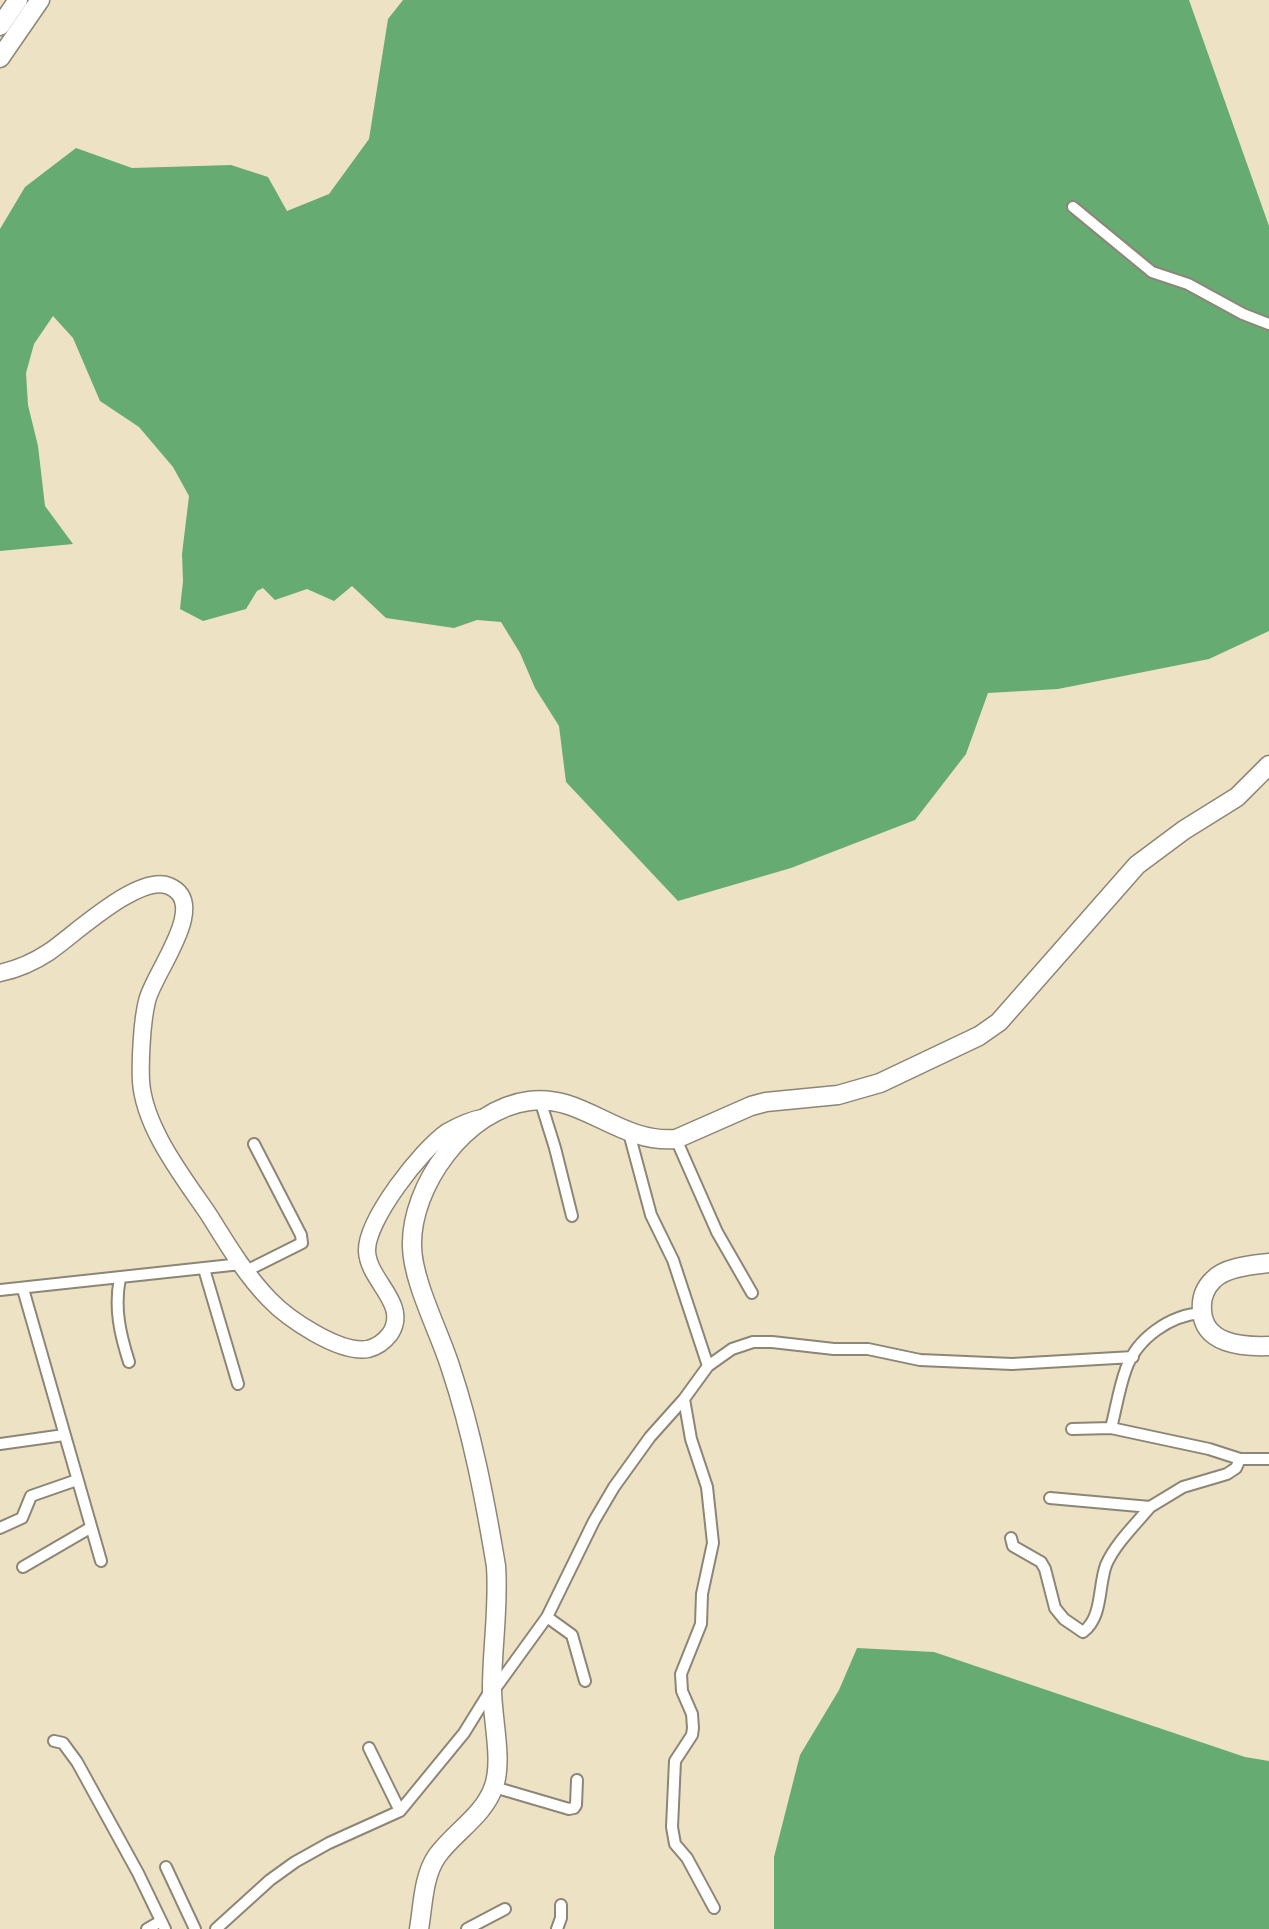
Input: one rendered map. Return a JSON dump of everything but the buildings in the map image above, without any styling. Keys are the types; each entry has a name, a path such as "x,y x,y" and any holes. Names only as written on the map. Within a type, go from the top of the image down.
{"main road":[{"path":"0,26 18,0"},
{"path":"0,58 40,0"},
{"path":"0,974 19,968 47,953 126,895 145,886 159,883 170,886 178,893 184,903 182,925 154,980 147,1001 141,1082 153,1125 243,1268 271,1301 294,1320 319,1335 340,1344 363,1349 381,1343 390,1334 397,1316 369,1261 368,1241 375,1223 391,1195 432,1145 460,1125 488,1117 516,1104 540,1100 559,1102 629,1133 652,1140 676,1139 766,1102 859,1091 880,1083 979,1036 999,1022 1137,865 1184,830 1237,797 1269,765"},
{"path":"419,1929 427,1880 433,1863 440,1852 478,1813 494,1787 496,1767 492,1691 498,1589 490,1528 465,1417 452,1370 416,1270 412,1244 418,1204 430,1178 444,1156 488,1117"},
{"path":"1269,1263 1231,1270 1213,1280 1202,1298 1206,1329 1215,1336 1237,1345 1269,1346"}],"street":[{"path":"1073,207 1152,272 1188,284 1243,314 1269,324"},
{"path":"540,1100 572,1216"},
{"path":"629,1133 651,1215 673,1260 708,1366"},
{"path":"676,1139 717,1231 752,1293"},
{"path":"0,1290 204,1269 243,1268 302,1243 301,1235 254,1144"},
{"path":"204,1269 237,1384"},
{"path":"120,1278 118,1323 129,1362"},
{"path":"23,1289 101,1561"},
{"path":"1111,1428 1126,1368 1145,1341 1173,1319 1202,1313"},
{"path":"216,1929 270,1880 295,1862 329,1843 400,1811 458,1741 547,1617 594,1521 614,1487 650,1437 684,1399 708,1366 732,1349 761,1341 834,1349 868,1349 920,1360 1012,1364 1133,1357"},
{"path":"684,1399 691,1439 707,1487 713,1542 702,1594 701,1624 681,1674 682,1691 693,1723 692,1735 676,1761 672,1827 675,1844 687,1858 714,1908"},
{"path":"1072,1429 1111,1428 1209,1449 1240,1459 1269,1459"},
{"path":"0,1444 64,1435"},
{"path":"1011,1538 1013,1546 1041,1562 1055,1608 1064,1619 1083,1632 1090,1627 1094,1619 1105,1567 1116,1548 1150,1507 1183,1487 1227,1474 1236,1468 1240,1459"},
{"path":"0,1528 22,1518 31,1496 77,1480"},
{"path":"1050,1498 1150,1507"},
{"path":"23,1567 90,1528"},
{"path":"547,1617 572,1635 585,1681"},
{"path":"54,1741 63,1743 77,1762 138,1873 163,1925 147,1929"},
{"path":"369,1748 400,1811"},
{"path":"494,1787 569,1809 576,1805 576,1780"},
{"path":"166,1867 195,1929"},
{"path":"557,1929 561,1918 561,1905"},
{"path":"467,1929 505,1909"}],"green space":[{"path":"403,0 1189,0 1269,226 1269,631 1209,659 1058,689 988,693 966,754 915,820 791,868 678,901 566,782 559,726 535,688 520,653 501,622 477,620 454,628 386,618 352,586 334,601 307,589 275,600 263,588 257,591 246,609 203,621 180,609 182,554 189,496 173,467 139,427 100,401 73,338 53,316 34,344 26,373 28,405 38,446 45,506 73,544 0,551 0,229 25,187 76,148 132,168 231,165 268,177 287,211 329,194 369,139 388,19"},
{"path":"857,1648 934,1652 1245,1757 1269,1761 1269,1929 774,1929 774,1857 800,1755 839,1690"}]}
